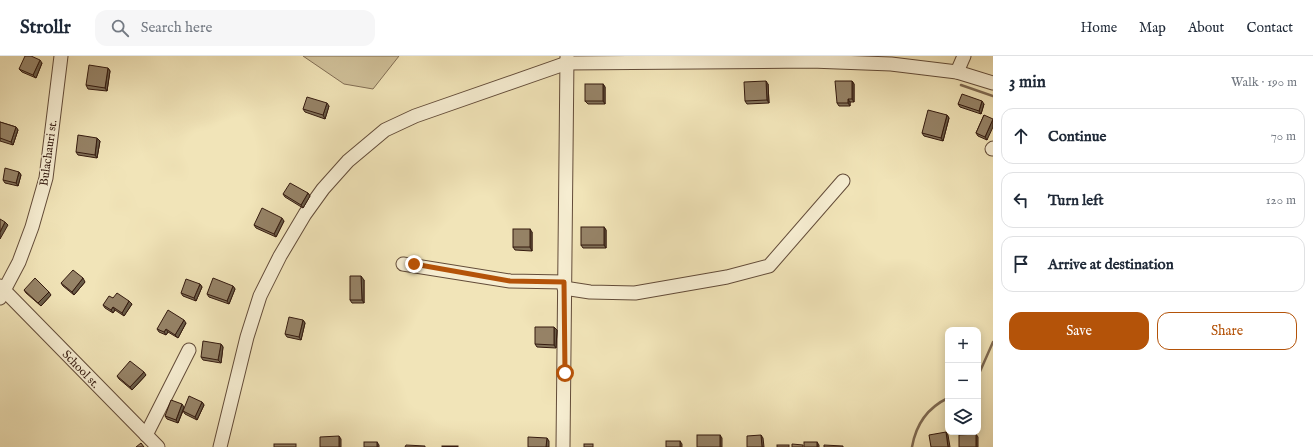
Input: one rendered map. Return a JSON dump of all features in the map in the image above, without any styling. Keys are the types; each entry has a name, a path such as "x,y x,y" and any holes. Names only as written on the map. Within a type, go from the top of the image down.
{"street":[{"name":"Bulachauri st.","path":"2,291 19,262 32,227 46,178 61,56"},
{"path":"957,72 964,56"},
{"path":"563,447 567,60"},
{"path":"220,447 247,337 260,296 280,256 305,214 323,189 348,161 385,130 415,116 567,60 811,61 891,64 957,72 993,83"},
{"path":"403,264 510,281 564,285 590,292 635,293 727,277 768,266 843,181"},
{"name":"School st.","path":"2,291 158,447"},
{"path":"146,435 189,350"}],"shaded area":[{"path":"303,56 399,56 373,89 344,84"}],"building":[{"path":"25,56 31,56 40,60 33,75 19,69"},
{"path":"89,65 108,68 105,88 86,85"},
{"path":"766,81 767,100 745,101 744,82"},
{"path":"835,81 852,81 852,99 848,99 848,103 837,103"},
{"path":"585,84 603,84 603,101 585,101"},
{"path":"962,94 982,101 979,111 958,104"},
{"path":"307,97 327,103 323,115 303,109"},
{"path":"928,110 947,115 941,138 922,133"},
{"path":"984,115 993,119 985,137 976,133"},
{"path":"0,122 16,127 11,142 0,138"},
{"path":"78,135 97,138 95,155 76,152"},
{"path":"5,168 19,172 16,183 3,180"},
{"path":"290,183 308,193 301,205 283,194"},
{"path":"262,208 282,218 274,234 254,225"},
{"path":"0,219 5,222 0,232"},
{"path":"581,227 604,227 604,245 581,245"},
{"path":"513,229 530,229 530,247 513,247"},
{"path":"73,270 83,278 72,292 61,283"},
{"path":"350,276 361,276 362,300 350,300"},
{"path":"35,278 49,292 38,303 24,290"},
{"path":"213,278 233,286 227,301 207,294"},
{"path":"186,279 200,284 194,298 181,293"},
{"path":"117,293 129,301 122,313 113,307 111,310 103,305 109,296 113,298"},
{"path":"168,310 184,320 175,335 166,329 164,332 157,329"},
{"path":"289,317 303,320 299,337 285,334"},
{"path":"535,327 554,327 554,345 535,344"},
{"path":"203,341 221,344 218,360 201,357"},
{"path":"130,361 144,372 130,387 117,376"},
{"path":"189,396 202,402 195,417 183,411"},
{"path":"171,400 182,404 176,420 165,416"},
{"path":"945,432 948,447 931,447 929,435"},
{"path":"697,435 720,435 720,447 697,447"},
{"path":"761,435 762,447 747,447 747,436"},
{"path":"959,435 976,435 976,447 959,447"},
{"path":"339,436 339,447 320,447 320,437"},
{"path":"528,437 547,438 546,447 528,447"},
{"path":"666,441 680,441 680,447 666,447"},
{"path":"364,442 377,442 377,447 364,447"},
{"path":"804,442 817,442 817,447 804,447"},
{"path":"141,443 144,447 136,447"},
{"path":"274,444 296,444 296,447 274,447"},
{"path":"584,444 593,444 593,447 584,447"},
{"path":"792,444 803,445 803,447 792,447"},
{"path":"406,445 425,446 425,447 405,447"},
{"path":"777,445 789,445 789,447 777,447"},
{"path":"824,445 843,446 843,447 824,447"},
{"path":"458,446 458,447 442,447"}],"waterway":[{"path":"961,85 993,96"},
{"path":"981,369 993,342"},
{"path":"912,447 916,431 928,412 946,399"}],"route":[{"path":"414,264 510,281 564,282 565,373"}]}
